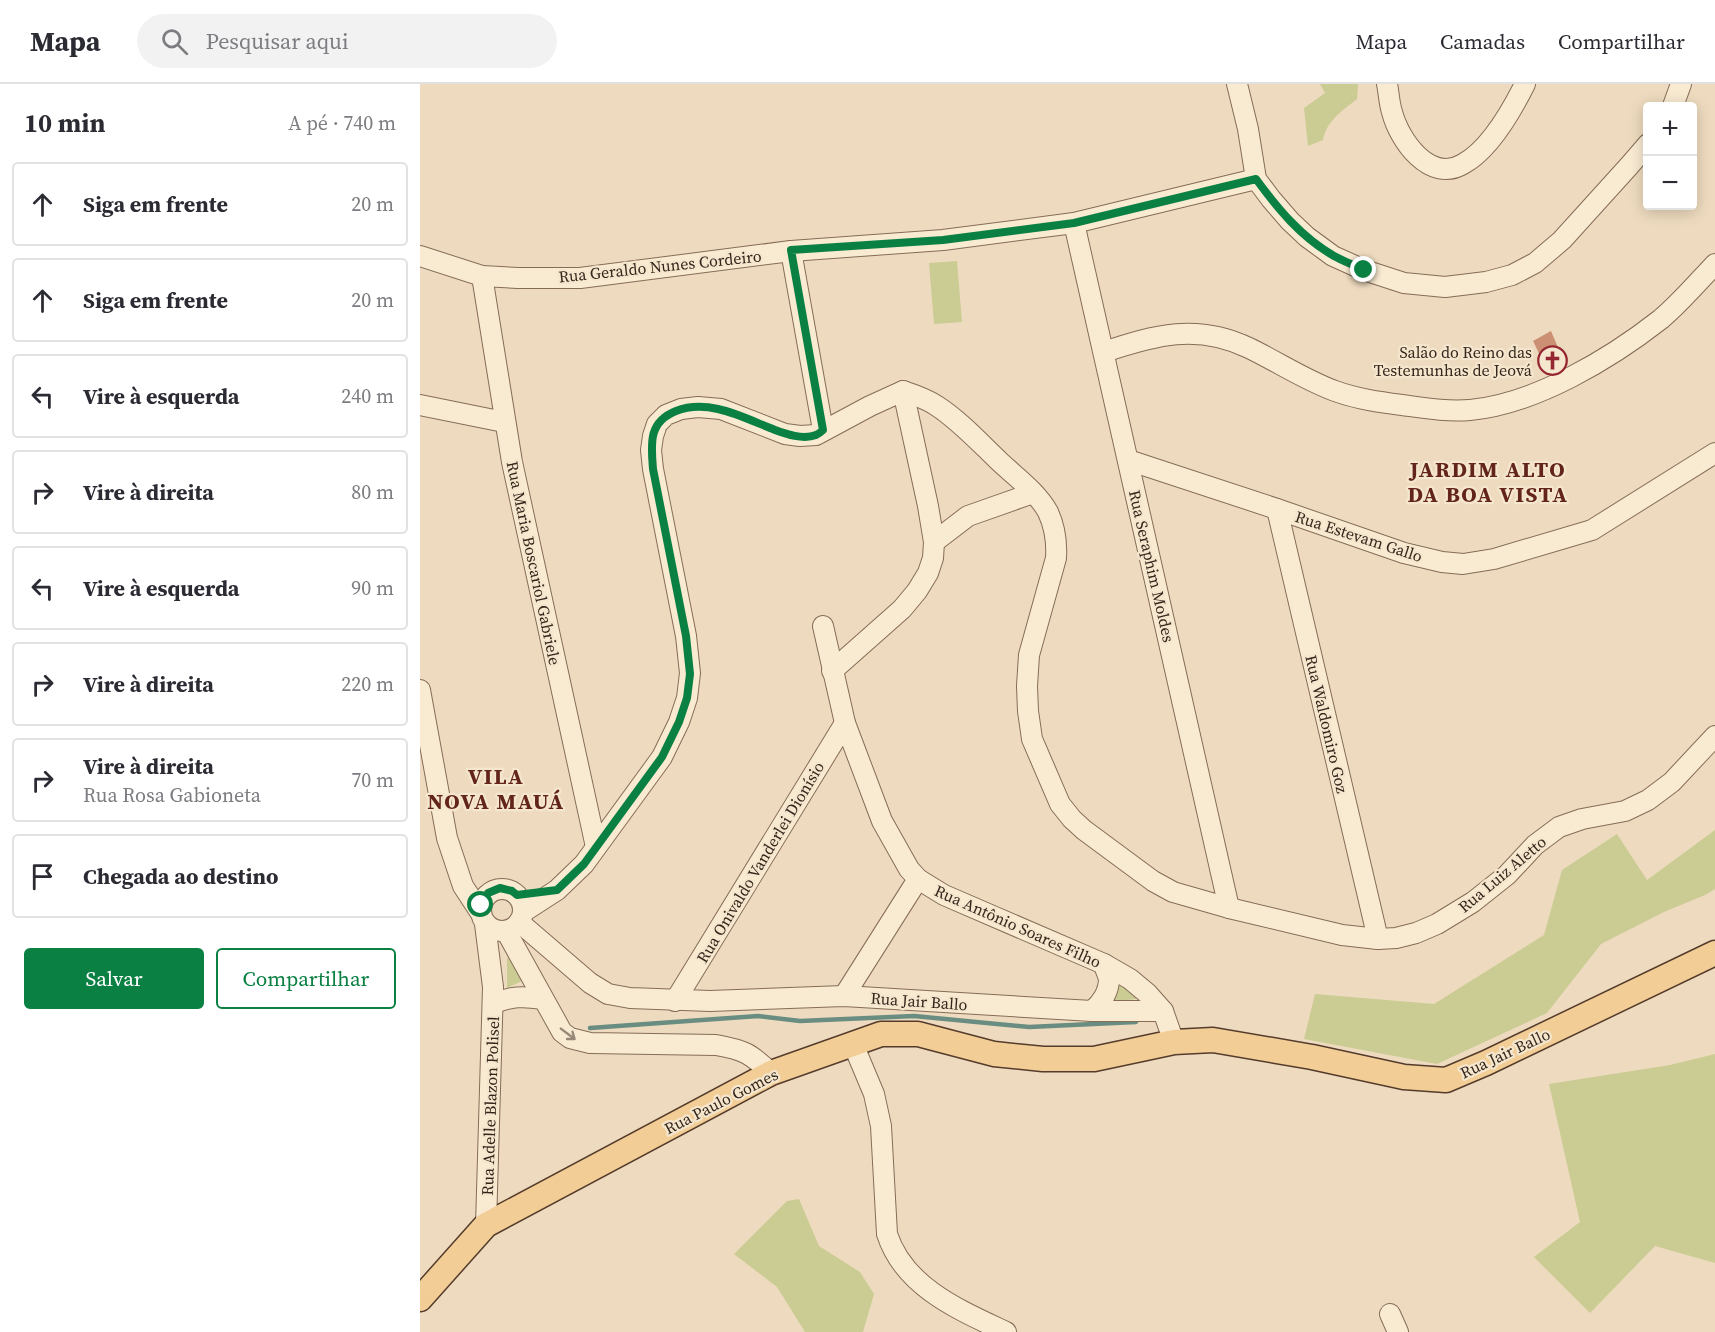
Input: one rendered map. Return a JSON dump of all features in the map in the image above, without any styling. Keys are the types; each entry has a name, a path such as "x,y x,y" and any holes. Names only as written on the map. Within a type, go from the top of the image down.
{"main road":[{"name":"Rua Jair Ballo","path":"1174,1042 1213,1040 1312,1057 1404,1077 1446,1080 1715,953"},
{"name":"Rua Paulo Gomes","path":"420,1299 486,1225 771,1073 881,1034 918,1034 994,1054 1043,1059 1094,1059 1174,1042"}],"street":[{"path":"1237,84 1248,129 1256,179 1290,222 1333,256 1364,270 1404,283 1444,287 1486,282 1512,274 1535,263 1562,240 1643,149"},
{"path":"1387,84 1392,112 1401,136 1423,161 1446,169 1462,165 1478,153 1498,130 1525,84"},
{"path":"1674,102 1681,84"},
{"name":"Rua Geraldo Nunes Cordeiro","path":"420,256 482,276 580,278 791,250 943,240 1074,223 1256,179"},
{"name":"Rua Seraphim Moldes","path":"1074,223 1229,908"},
{"path":"791,250 823,430"},
{"path":"1104,352 1166,334 1191,333 1217,336 1247,347 1334,390 1369,401 1436,410 1484,408 1554,386 1594,364 1662,318 1715,264"},
{"name":"Rua Maria Boscariol Gabriele","path":"482,276 504,422 596,847"},
{"path":"504,918 557,890 584,864 662,757 679,722 687,698 690,674 686,636 651,450 657,424 666,415 698,406 721,409 785,434 816,435 903,391 934,542 933,558 928,573 902,609 832,671"},
{"name":"Rua Luiz Aletto","path":"903,391 936,405 956,420 1033,493 1047,510 1057,542 1056,558 1029,655 1027,686 1032,739 1060,804 1084,830 1153,881 1173,892 1342,935 1378,939 1396,938 1416,933 1437,924 1473,902 1535,845 1559,827 1582,819 1625,811 1648,800 1672,782 1715,736"},
{"path":"420,405 504,422"},
{"name":"Rua Estevam Gallo","path":"1128,460 1277,508 1404,553 1442,562 1463,564 1494,559 1592,530 1715,453"},
{"path":"934,542 968,516 1033,493"},
{"name":"Rua Waldomiro Goz","path":"1277,508 1378,939"},
{"name":"Rua Antônio Soares Filho","path":"823,626 845,723 882,821 909,869 918,879 944,895 1104,964 1130,979 1148,994 1162,1011 1174,1042"},
{"path":"421,700 447,838 463,886 504,918"},
{"name":"Rua Onivaldo Vanderlei Dionísio","path":"675,1001 845,723"},
{"path":"456,865 488,893"},
{"path":"844,996 918,879"},
{"path":"504,918 512,891 500,888 488,893 484,898 504,918 542,999 562,1032 570,1038 590,1043 716,1045 736,1048 754,1057 771,1073"},
{"name":"Rua Jair Ballo","path":"504,918 590,983 608,994 630,998 710,1001 844,996 1092,1011 1162,1011"},
{"name":"Rua Adelle Blazon Polisel","path":"486,1225 493,996 504,918"},
{"path":"1092,1011 1101,1004 1107,989 1109,980 1104,964"},
{"path":"493,996 526,996 542,999"},
{"path":"853,1044 874,1094 881,1126 887,1234 892,1249 920,1284 964,1312 1006,1332"},
{"path":"1390,1314 1398,1332"}],"green space":[{"path":"1320,84 1358,84 1357,99 1332,121 1323,140 1308,146 1304,108 1325,93"},
{"path":"957,261 962,322 934,324 929,263"},
{"path":"1715,830 1715,889 1601,944 1547,1013 1437,1064 1304,1039 1315,994 1434,1004 1544,935 1562,870 1617,834 1647,880"},
{"path":"507,958 512,959 522,981 507,988"},
{"path":"1117,980 1136,993 1136,999 1112,1002"},
{"path":"1715,1054 1715,1263 1655,1246 1590,1313 1534,1257 1580,1222 1549,1084 1670,1065"},
{"path":"799,1199 819,1246 860,1272 874,1294 863,1332 805,1332 777,1287 734,1254 787,1201"}],"building":[{"name":"Salão do Reino das Testemunhas de Jeová","path":"1551,331 1566,366 1549,374 1533,341"}],"waterway":[{"path":"590,1028 758,1016 800,1021 914,1016 1029,1027 1136,1022"}],"place":[{"name":"Salão do Reino das Testemunhas de Jeová","path":"1553,361"}],"district":[{"name":"JARDIM ALTO DA BOA VISTA","path":"1488,482"},
{"name":"VILA NOVA MAUÁ","path":"496,788"}],"route":[{"path":"481,905 488,893 500,888 517,895 557,890 571,879 662,757 679,722 687,698 690,674 686,636 653,469 651,450 657,424 666,415 698,406 721,409 785,434 816,435 823,430 791,250 943,240 1074,223 1256,179 1290,222 1307,237 1333,256 1364,270"}]}
